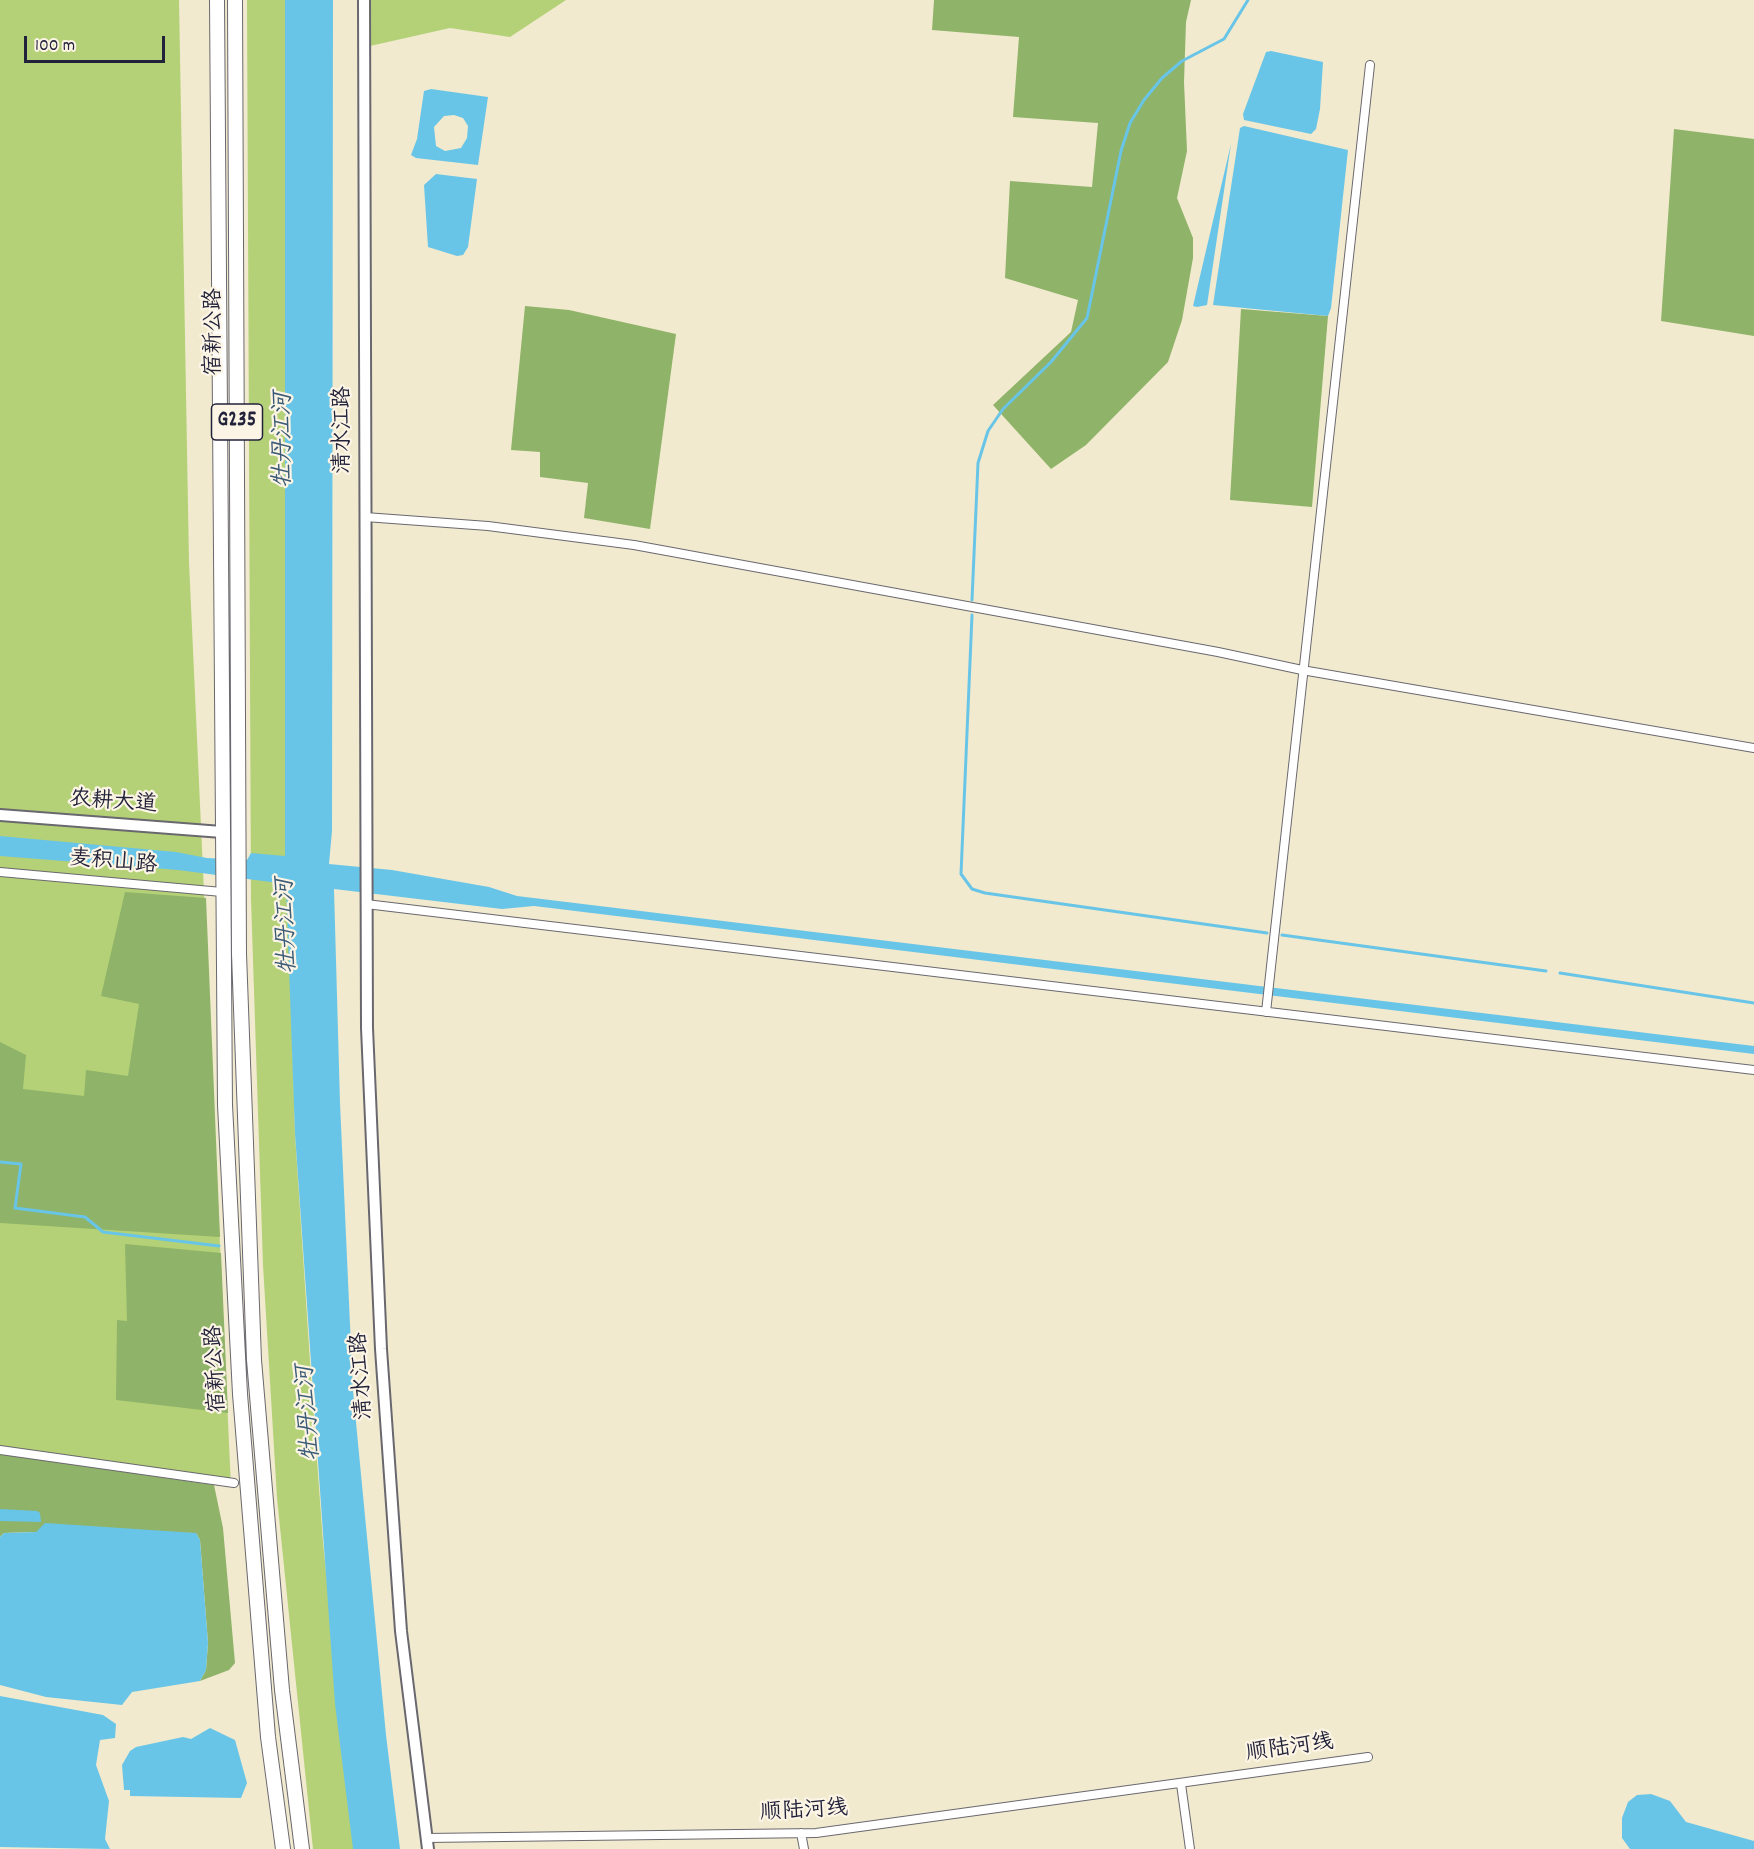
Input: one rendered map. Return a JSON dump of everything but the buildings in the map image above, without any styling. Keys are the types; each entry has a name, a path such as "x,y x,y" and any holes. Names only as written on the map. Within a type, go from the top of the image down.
{"highway":[{"name":"宿新公路","path":"217,0 225,1105 240,1395 268,1737 283,1849"},
{"name":"宿新公路","path":"235,0 238,845 254,1360 282,1690 302,1849"}],"street":[{"name":"清水江路","path":"364,0 367,1028 381,1349 401,1631 427,1844"},
{"path":"1267,1008 1302,670 1370,64"},
{"path":"365,517 488,526 634,545 1218,652 1302,670 1754,748"},
{"name":"农耕大道","path":"0,815 222,838"},
{"name":"麦积山路","path":"0,872 222,888"},
{"path":"367,902 1267,1008 1754,1070"},
{"path":"0,1450 234,1483"},
{"name":"顺陆河线","path":"427,1844 801,1833 881,1825 1368,1757"},
{"path":"1181,1784 1190,1849"},
{"path":"801,1833 804,1849"}],"green space":[{"path":"0,0 179,0 189,562 231,1487 0,1454"},
{"path":"247,0 285,0 285,856 295,1134 323,1542 354,1849 313,1849 277,1498 263,1265 251,899"},
{"path":"370,0 566,0 510,37 450,28 370,46"},
{"path":"934,0 1191,0 1186,22 1184,82 1187,151 1177,198 1193,238 1193,258 1182,320 1168,362 1086,445 1051,469 993,405 1071,332 1078,300 1005,278 1010,181 1092,187 1098,123 1013,117 1019,37 932,30"},
{"path":"1674,129 1754,139 1754,336 1661,321"},
{"path":"525,306 569,310 676,334 650,529 584,518 588,483 540,477 540,452 511,450"},
{"path":"1241,309 1328,316 1312,507 1230,500"},
{"path":"125,892 206,898 220,1237 0,1223 0,1042 26,1055 23,1089 84,1096 86,1070 128,1076 139,1004 101,996"},
{"path":"125,1244 221,1253 228,1413 116,1400 117,1320 127,1321"},
{"path":"0,1454 214,1485 223,1528 235,1663 229,1670 200,1681 206,1670 208,1643 200,1540 196,1533 36,1532 4,1533 0,1537"}],"water":[{"name":"牡丹江河","path":"285,0 333,0 332,831 329,864 392,870 489,887 517,896 1754,1046 1754,1054 534,906 502,909 334,889 340,1103 353,1391 386,1735 400,1849 353,1849 335,1704 295,1134 286,884 178,870 0,856 0,836 176,852 207,858 247,860 251,853 285,856"},
{"path":"1271,51 1323,62 1320,109 1316,129 1311,134 1244,120 1243,114 1266,52"},
{"path":"431,89 488,97 478,165 416,158 411,155 417,139 424,91","holes":["454,115 463,118 468,126 467,138 461,148 445,151 436,146 434,127 444,116"]},
{"path":"1244,126 1348,150 1331,308 1328,316 1213,305 1240,128"},
{"path":"1231,144 1207,305 1197,307 1193,306"},
{"path":"436,174 477,179 468,247 463,255 457,256 428,247 424,185"},
{"path":"0,1509 37,1511 40,1513 41,1522 0,1521"},
{"path":"45,1523 196,1533 200,1540 208,1643 206,1670 200,1681 132,1692 122,1705 46,1697 0,1685 0,1537 4,1533 36,1532"},
{"path":"0,1696 103,1715 116,1724 115,1738 100,1740 96,1765 109,1801 105,1839 110,1849 0,1847"},
{"path":"210,1728 235,1740 247,1783 241,1798 130,1796 130,1790 124,1790 122,1765 130,1751 136,1747 183,1737 191,1739"},
{"path":"1651,1794 1670,1801 1686,1822 1754,1841 1754,1849 1630,1849 1622,1838 1622,1818 1628,1802 1637,1795"}],"waterway":[{"path":"972,600 978,463 988,431 1003,409 1051,362 1087,318 1121,151 1130,123 1144,100 1162,78 1182,61 1224,39 1248,0"},
{"path":"972,615 961,874 972,889 985,893 1267,933"},
{"path":"1282,935 1546,971"},
{"path":"1560,973 1754,1003"},
{"path":"0,1162 21,1164 15,1208 85,1217 103,1232 219,1246"}]}
